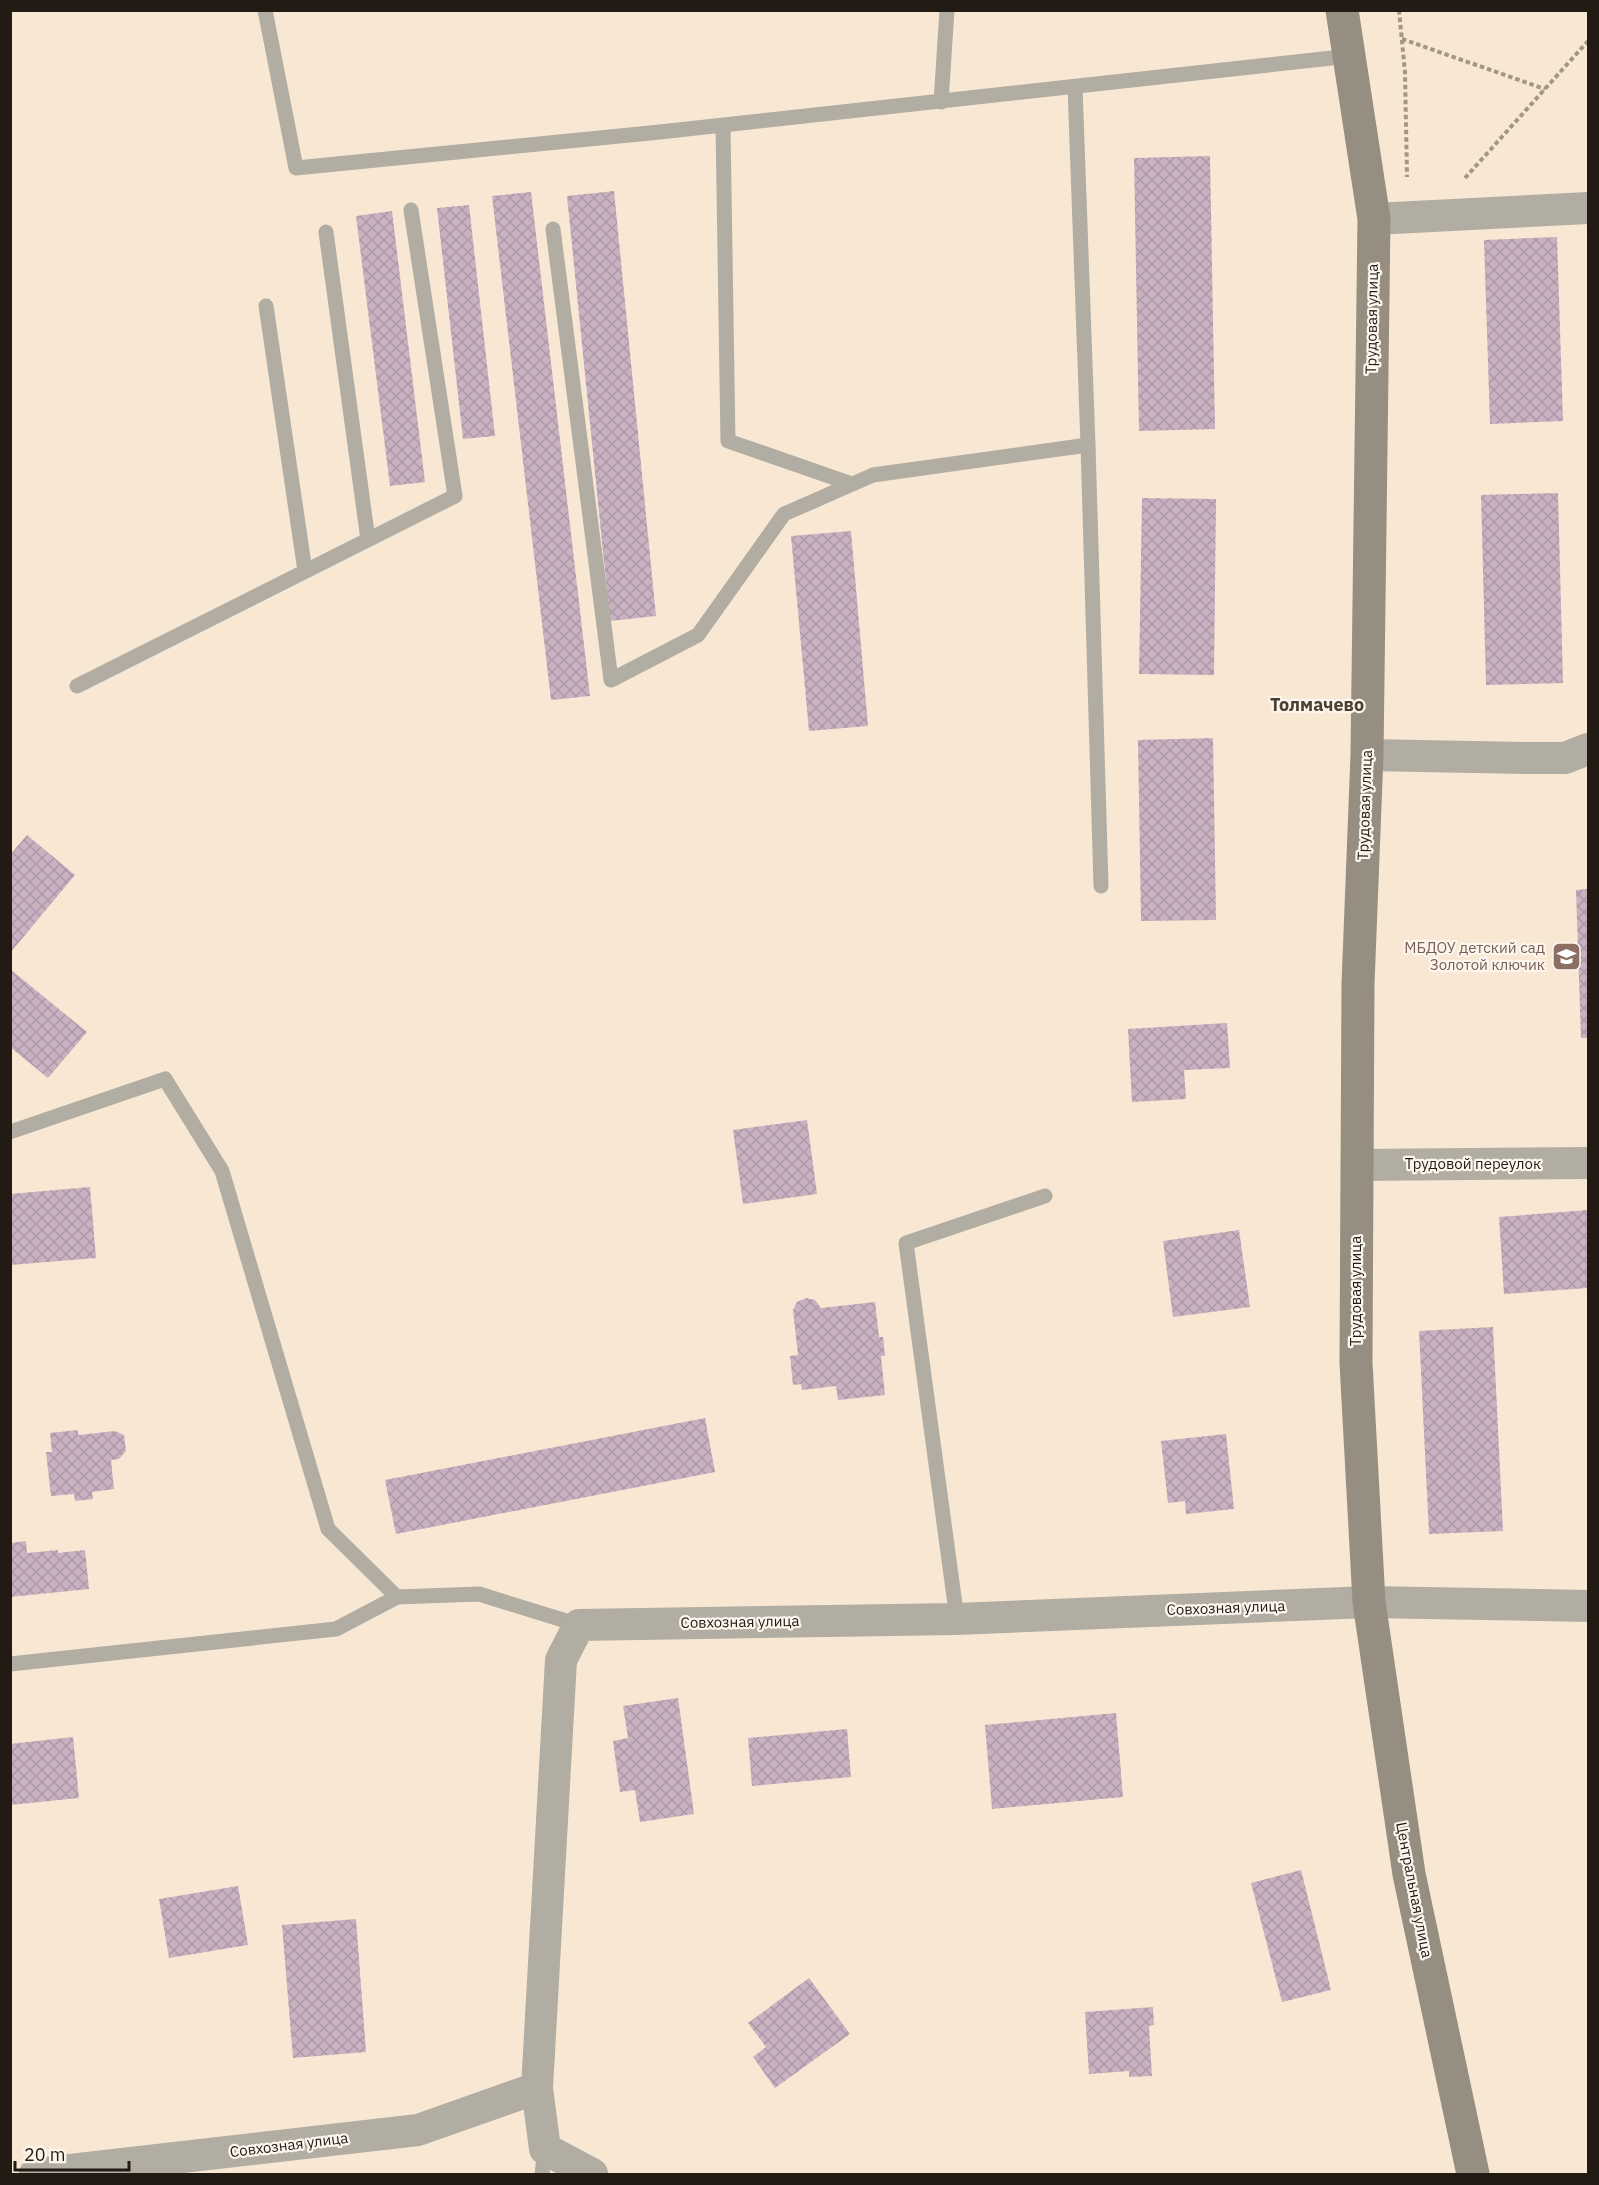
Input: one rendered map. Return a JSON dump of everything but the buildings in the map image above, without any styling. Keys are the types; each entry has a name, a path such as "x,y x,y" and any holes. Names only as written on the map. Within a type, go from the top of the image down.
{"street":[{"name":"Трудовая улица","path":"1342,10 1374,219 1367,754 1358,984 1356,1363 1369,1602"},
{"path":"1374,219 1588,208"},
{"path":"1367,754 1528,759 1565,758 1588,749"},
{"name":"Трудовой переулок","path":"1357,1165 1588,1163"},
{"path":"1369,1602 1588,1606"},
{"name":"Совхозная улица","path":"579,1624 957,1619 1369,1602"},
{"name":"Центральная улица","path":"1369,1602 1409,1874 1473,2175"},
{"path":"579,1624 561,1660 537,2088 543,2162 592,2175"},
{"name":"Совхозная улица","path":"35,2175 418,2130 537,2088"}],"lane":[{"path":"265,10 296,168 723,126 1350,56"},
{"path":"941,102 947,10"},
{"path":"1075,87 1101,886"},
{"path":"723,126 728,441 852,484"},
{"path":"77,686 455,496 411,210"},
{"path":"553,229 611,681 698,635 784,514 873,475 1088,445"},
{"path":"326,232 368,540"},
{"path":"266,306 305,571"},
{"path":"10,1132 165,1079 222,1171 328,1529 397,1597"},
{"path":"957,1619 906,1242 1045,1196"},
{"path":"10,1664 336,1629 397,1597 479,1594 579,1624"}],"path":[{"path":"1399,10 1419,217"},
{"path":"1402,39 1545,89"},
{"path":"1419,217 1545,89 1588,41"}],"place":[{"name":"МБДОУ детский сад Золотой ключик","path":"1566,957"}],"district":[{"name":"Толмачево","path":"1317,705"}]}
